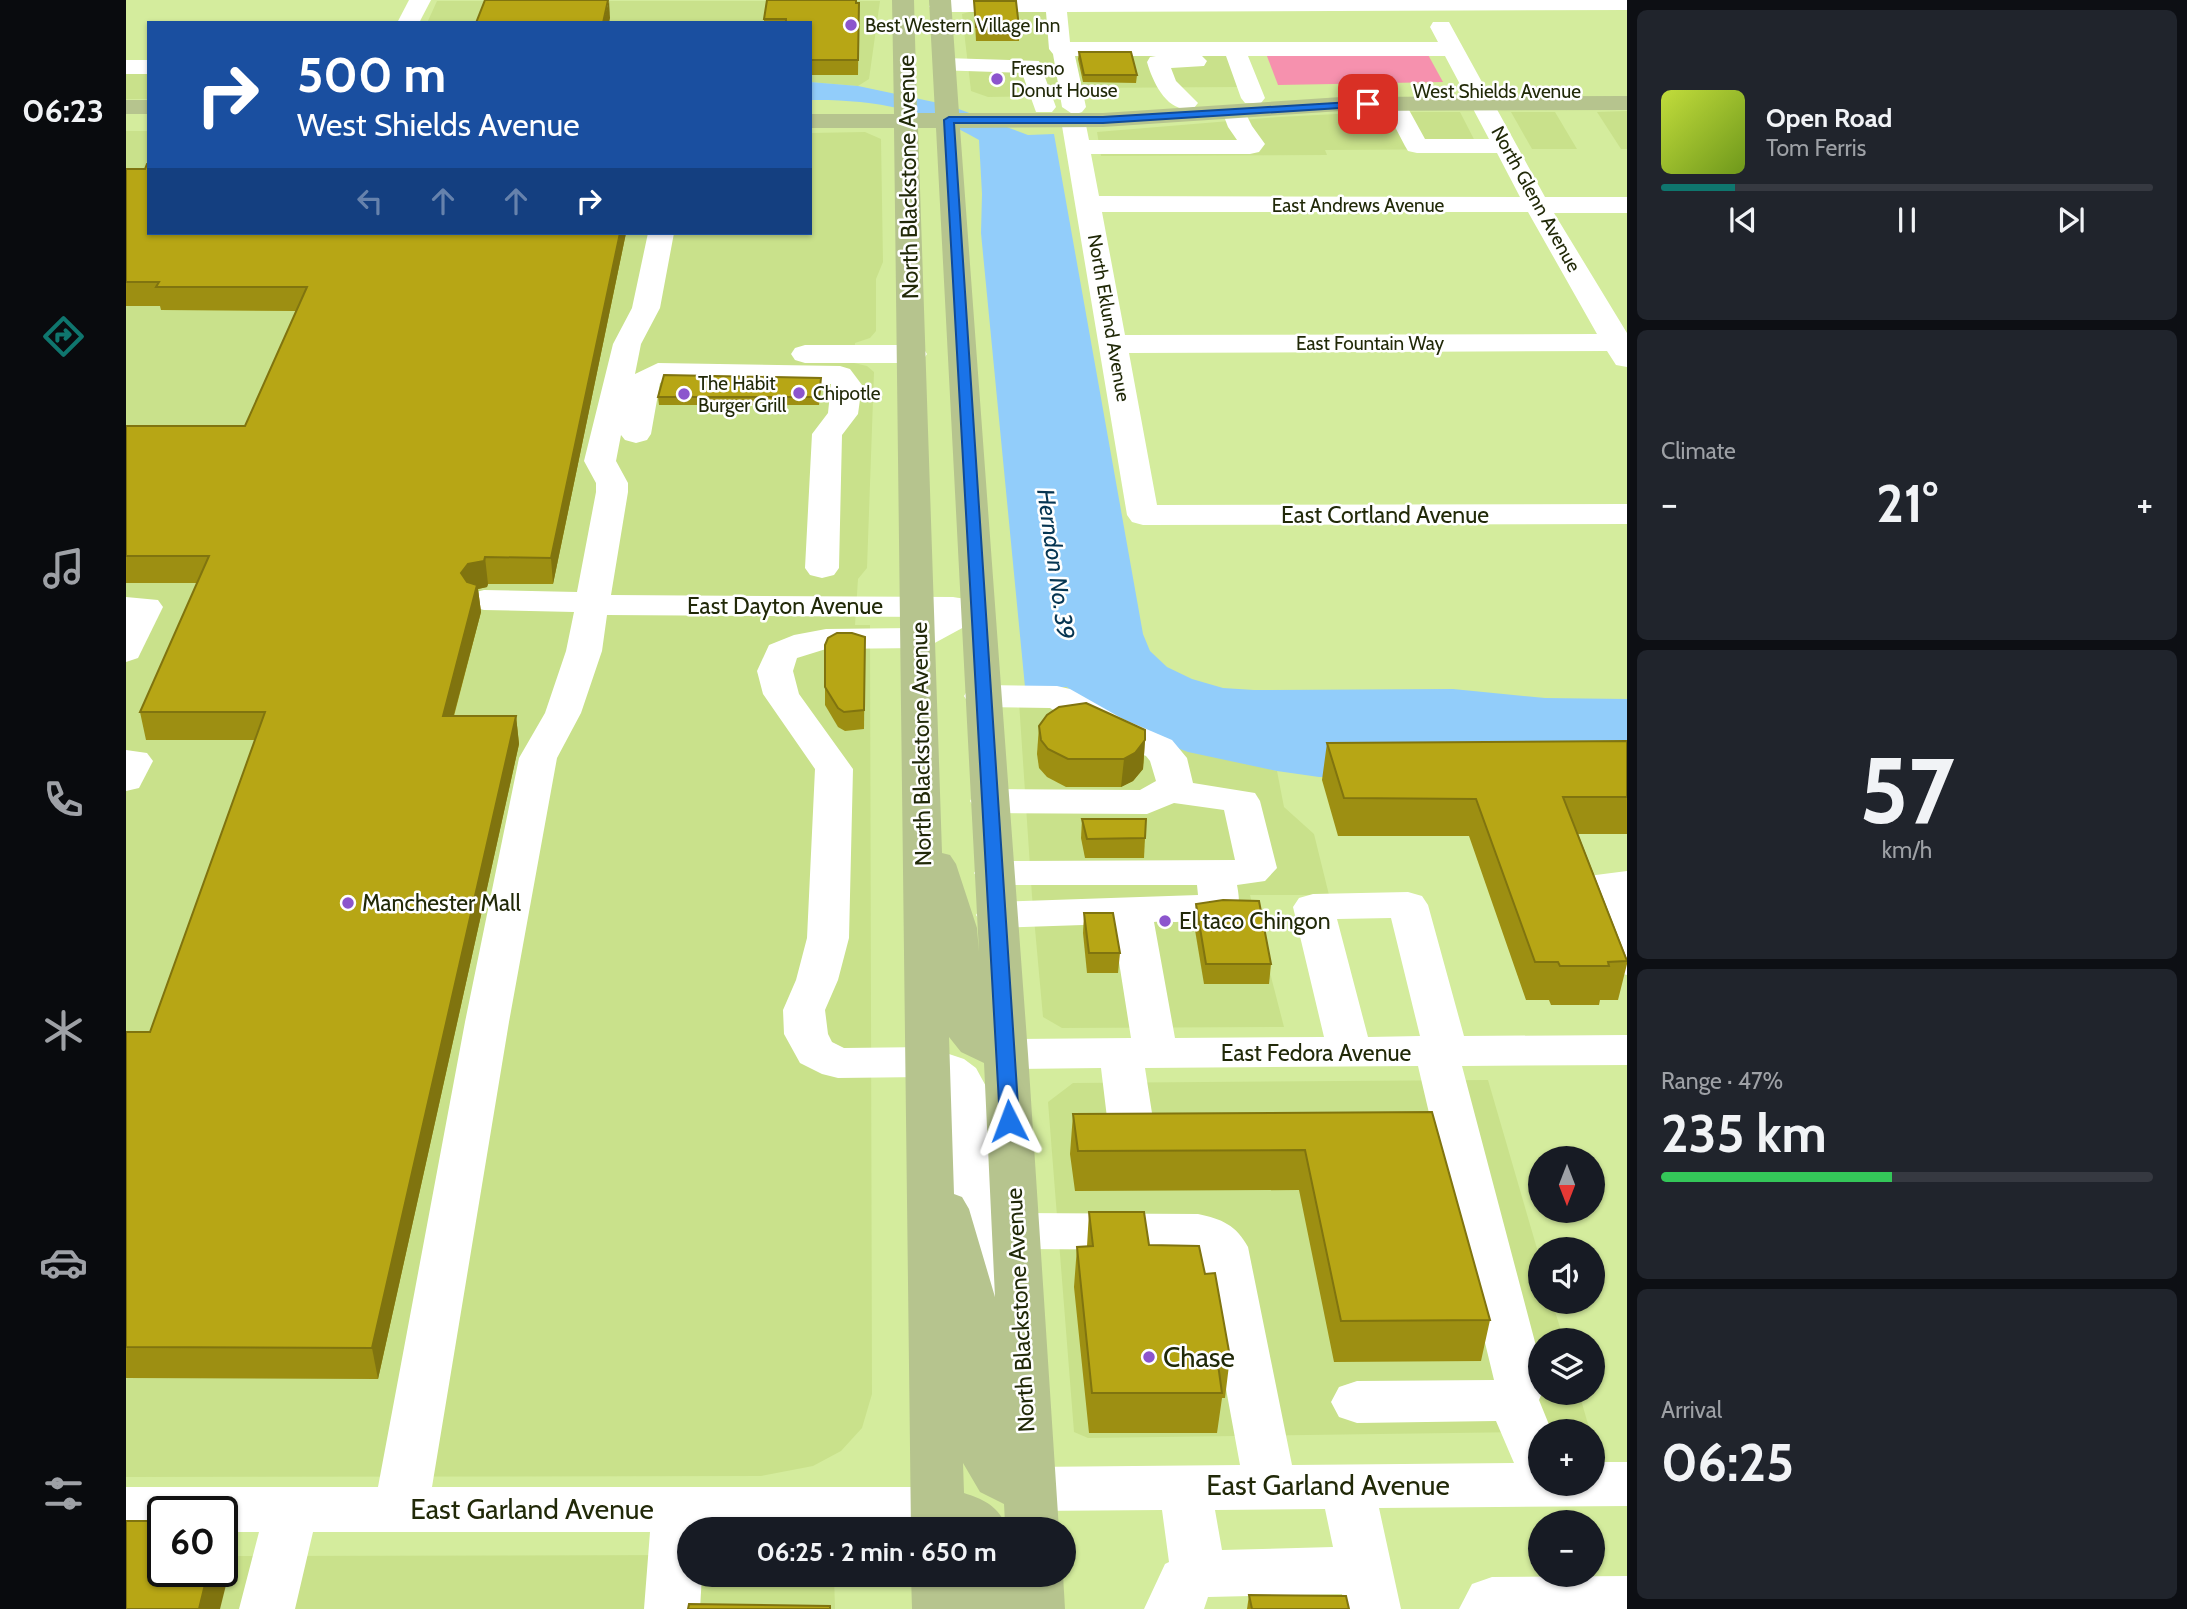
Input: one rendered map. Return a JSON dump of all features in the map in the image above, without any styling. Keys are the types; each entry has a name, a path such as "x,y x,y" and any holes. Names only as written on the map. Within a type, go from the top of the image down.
{"main road":[{"name":"North Blackstone Avenue","path":"904,0 930,1156 952,1517"},
{"name":"North Blackstone Avenue","path":"941,10 976,607 1006,1054 1031,1509"},
{"name":"West Shields Avenue","path":"949,114 1044,107 1075,125 1186,103 1395,104 1480,97 1627,91"},
{"name":"West Shields Avenue","path":"949,114 1075,125 1244,105 1308,93 1627,103"},
{"path":"126,107 147,107"},
{"path":"812,108 949,114"},
{"path":"812,121 907,114"},
{"path":"126,122 147,122"},
{"path":"923,821 956,929 964,1027 973,1040 986,1049 1006,1054"},
{"path":"930,1156 971,1300 978,1429 983,1447 989,1464 999,1478 1013,1487 1031,1509"},
{"path":"939,1587 940,1609"},
{"path":"993,1587 994,1609"},
{"path":"1036,1587 1037,1609"}],"street":[{"path":"409,21 420,0"},
{"path":"943,56 1058,27 1428,2 1627,4"},
{"name":"North Glenn Avenue","path":"1428,2 1536,205 1624,348"},
{"path":"941,10 1058,27 1451,49"},
{"name":"North Eklund Avenue","path":"1058,27 1143,515"},
{"path":"943,56 1031,66 1044,107"},
{"path":"1075,125 1250,147 1253,144 1240,127 1244,105 1227,58 1158,62 1165,84 1186,103"},
{"path":"126,67 147,67"},
{"path":"1395,104 1417,146 1506,146"},
{"name":"East Andrews Avenue","path":"1089,204 1627,205"},
{"path":"401,1510 487,1022 538,758 563,713 584,651 612,492 612,483 600,461 626,344 646,308 661,235"},
{"name":"East Fountain Way","path":"1114,344 1624,348"},
{"path":"625,354 913,354"},
{"path":"636,434 649,375 670,371 840,375 847,385 843,414 827,434 822,568"},
{"name":"East Cortland Avenue","path":"1143,515 1627,514"},
{"name":"East Dayton Avenue","path":"484,600 561,600 593,606 919,622"},
{"path":"126,607 146,607 126,651"},
{"path":"976,607 919,622 806,642 781,652 776,660 775,671 781,694 834,769 831,904 824,956 804,1010 806,1034 815,1052 838,1063 928,1062 948,1070 960,1079 966,1090 978,1202 1024,1370"},
{"path":"982,695 1057,697 1110,727 1159,748 1168,758 1175,781 1169,791 1147,802 989,801"},
{"path":"126,761 134,761 126,780"},
{"path":"994,873 1251,872 1257,868 1241,801 1169,791"},
{"path":"996,915 1213,907 1219,904 1216,872"},
{"path":"1627,884 1602,885 1627,961"},
{"path":"1348,1052 1345,1021 1313,906 1408,905 1460,1146 1521,1385 1513,1400"},
{"path":"1131,910 1140,1127"},
{"name":"East Fedora Avenue","path":"1006,1054 1627,1050"},
{"path":"1339,1128 1436,1129 1447,1133 1460,1146"},
{"path":"1015,1231 1198,1232 1214,1235 1224,1247 1270,1485"},
{"path":"1357,1402 1513,1400"},
{"path":"1513,1400 1528,1435"},
{"name":"East Garland Avenue","path":"1031,1509 1185,1487 1528,1484"},
{"name":"East Garland Avenue","path":"1605,1484 1627,1484"},
{"path":"1185,1487 1185,1592 1369,1589 1347,1485"},
{"path":"672,1609 679,1509"},
{"name":"East Garland Avenue","path":"126,1510 679,1509 835,1517"},
{"path":"267,1609 291,1510"},
{"path":"1488,1609 1492,1601 1627,1600"}],"shaded area":[{"path":"437,1 880,1 869,79 858,86 812,82 812,21 428,21"},
{"path":"973,11 1051,11 1065,96 988,97 971,91 962,14"},
{"path":"1225,51 1238,87 1072,88 1065,52"},
{"path":"1265,51 1426,51 1443,82 1278,85"},
{"path":"126,73 147,73 147,99 126,99"},
{"path":"1627,111 1627,149 1621,149 1597,112"},
{"path":"1375,112 1460,112 1479,149 1325,150 1327,155 1101,156 1097,132 1279,117"},
{"path":"1511,112 1555,112 1577,149 1532,149"},
{"path":"126,131 147,131 147,235 812,235 812,133 865,132 881,139 883,262 876,279 876,331 870,338 855,343 854,363 867,366 874,372 867,568 858,579 855,625 870,625 872,1394 862,1428 841,1451 813,1466 761,1476 126,1477"},
{"path":"1018,687 1067,687 1091,710 1240,762 1277,771 1284,807 1314,834 1329,895 1250,895 1284,1027 1062,1028 1043,1017"},
{"path":"1488,1080 1534,1237 1528,1237 1528,1314 1556,1314 1560,1328 1528,1328 1528,1405 1582,1405 1587,1419 1528,1419 1528,1432 1088,1438 1074,1432 1048,1102 1073,1083"},
{"path":"677,1555 677,1587 834,1587 835,1609 126,1609 126,1556 147,1565 147,1587 238,1587 238,1556"}],"water":[{"name":"Herndon No. 39","path":"812,82 858,86 948,105 1028,135 1054,134 1143,634 1150,651 1167,667 1192,679 1223,688 1453,689 1545,698 1627,699 1627,776 1319,777 1277,771 1188,752 1148,737 1091,710 1067,687 1025,687 981,233 979,140 918,113 876,104 812,100"}],"building":[{"path":"485,0 608,0 603,21 477,21"},
{"path":"767,0 856,0 856,3 859,3 858,60 812,60 812,21 764,19"},
{"path":"974,1 1016,1 1019,27 976,27"},
{"path":"1079,52 1131,52 1137,75 1084,75"},
{"name":"Manchester Mall","path":"147,164 147,235 620,235 551,558 485,557 484,561 468,564 461,573 467,582 477,585 443,716 516,716 372,1348 126,1347 126,1032 150,1032 265,712 140,712 209,556 126,556 126,426 245,426 307,287 156,287 159,282 126,282 126,169 145,169"},
{"path":"664,375 821,378 819,397 658,397"},
{"path":"837,633 852,633 865,637 864,710 844,712 838,708 825,687 825,645 828,638"},
{"path":"1086,703 1145,730 1145,740 1135,753 1124,759 1068,759 1048,749 1041,740 1039,726 1047,715 1059,707"},
{"path":"1627,741 1627,797 1563,797 1627,961 1608,962 1609,966 1560,966 1558,962 1535,962 1476,799 1344,798 1327,743"},
{"path":"1082,819 1146,819 1145,838 1087,839"},
{"path":"1223,900 1259,901 1271,964 1206,964 1196,904"},
{"path":"1084,913 1113,913 1120,953 1089,953"},
{"path":"1432,1112 1490,1320 1341,1321 1305,1150 1078,1151 1073,1114"},
{"path":"1089,1212 1144,1212 1149,1245 1199,1246 1205,1274 1215,1273 1230,1357 1217,1357 1222,1393 1092,1393 1077,1247 1093,1246"},
{"path":"126,1521 147,1521 147,1587 204,1587 199,1609 126,1609"},
{"path":"1249,1595 1346,1596 1349,1609 1252,1609"},
{"path":"689,1604 830,1606 830,1609 688,1609"}],"place":[{"name":"Best Western Village Inn","path":"851,25"},
{"name":"Fresno Donut House","path":"997,79"},
{"name":"Chipotle","path":"799,393"},
{"name":"The Habit Burger Grill","path":"684,394"},
{"name":"Manchester Mall","path":"348,903"},
{"name":"El taco Chingon","path":"1165,921"},
{"name":"Chase","path":"1149,1357"}],"route":[{"path":"1009,1121 976,607 949,120 1103,120 1283,107 1368,104"}]}
